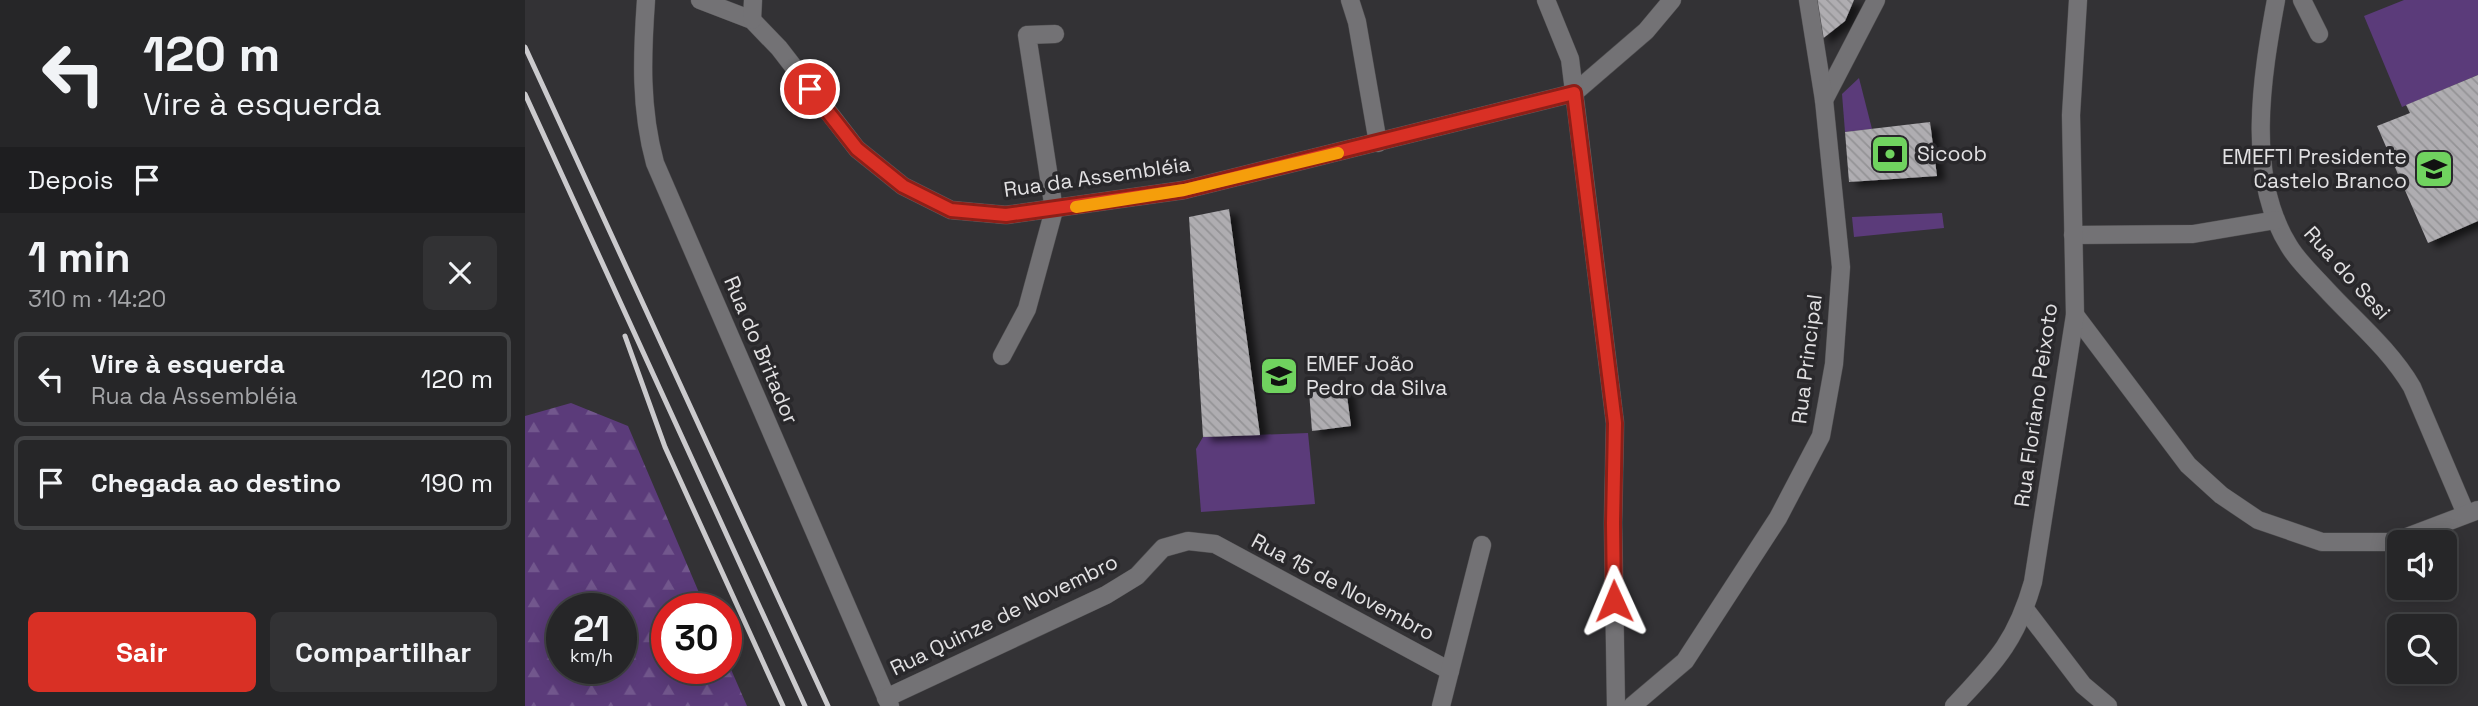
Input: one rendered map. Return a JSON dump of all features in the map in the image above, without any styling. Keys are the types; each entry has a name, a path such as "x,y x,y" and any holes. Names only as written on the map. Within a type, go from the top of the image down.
{"street":[{"name":"Rua do Britador","path":"646,0 641,68 643,107 655,163 888,702"},
{"name":"Rua da Assembléia","path":"700,0 752,20 779,48 857,149 903,186 951,210 1006,215 1184,190 1574,93 1646,31 1672,0"},
{"path":"752,20 753,0"},
{"path":"1350,0 1357,22 1378,143"},
{"path":"1546,0 1570,59 1615,423 1613,523 1616,706"},
{"name":"Rua Principal","path":"1632,706 1685,661 1778,518 1821,436 1834,364 1841,267 1824,100 1808,0"},
{"path":"1824,100 1876,0"},
{"name":"Rua Floriano Peixoto","path":"1954,706 1997,660 2014,635 2033,582 2075,315 2071,116 2078,0"},
{"name":"Rua do Sesi","path":"2276,0 2264,69 2259,130 2269,197 2276,220 2289,247 2403,372 2472,512"},
{"path":"2302,0 2319,34"},
{"path":"1002,356 1027,309 1054,210 1027,35 1055,34"},
{"path":"2073,235 2193,234 2276,220"},
{"path":"2075,315 2187,465 2221,495 2258,520 2322,542 2394,542 2472,512"},
{"name":"Rua Quinze de Novembro","path":"888,702 1106,595 1136,576 1163,548 1188,541 1215,544"},
{"name":"Rua 15 de Novembro","path":"1215,544 1450,671"},
{"name":"Rua 15 de Novembro","path":"1441,706 1482,545"},
{"path":"2025,609 2083,685 2108,706"}],"green space":[{"path":"2404,0 2478,0 2478,75 2402,107 2364,16"},
{"path":"1859,78 1872,129 1845,132 1842,94"},
{"path":"1942,213 1944,228 1854,237 1852,217"},
{"path":"571,403 628,426 699,593 651,593 651,684 737,684 747,706 525,706 525,416"},
{"path":"1308,433 1315,504 1201,512 1196,449 1203,437"}],"building":[{"path":"1816,0 1854,0 1845,21 1821,40"},
{"path":"2478,75 2478,221 2428,243 2377,126 2410,113 2406,105"},
{"path":"1930,122 1937,176 1849,182 1845,132"},
{"path":"1229,209 1260,435 1203,437 1189,217"},
{"path":"1346,388 1351,426 1312,431 1309,391"}],"railway":[{"path":"525,47 828,706"},
{"path":"525,94 805,706"},
{"path":"625,336 665,447 783,706"}],"slow traffic":[{"path":"1076,207 1184,190 1338,153"}],"place":[{"name":"Sicoob","path":"1890,154"},
{"name":"EMEFTI Presidente Castelo Branco","path":"2434,169"},
{"name":"EMEF João Pedro da Silva","path":"1279,376"}],"route":[{"path":"810,89 857,149 903,186 951,210 1006,215 1072,208 1184,190 1574,93 1615,423 1614,601"}]}
